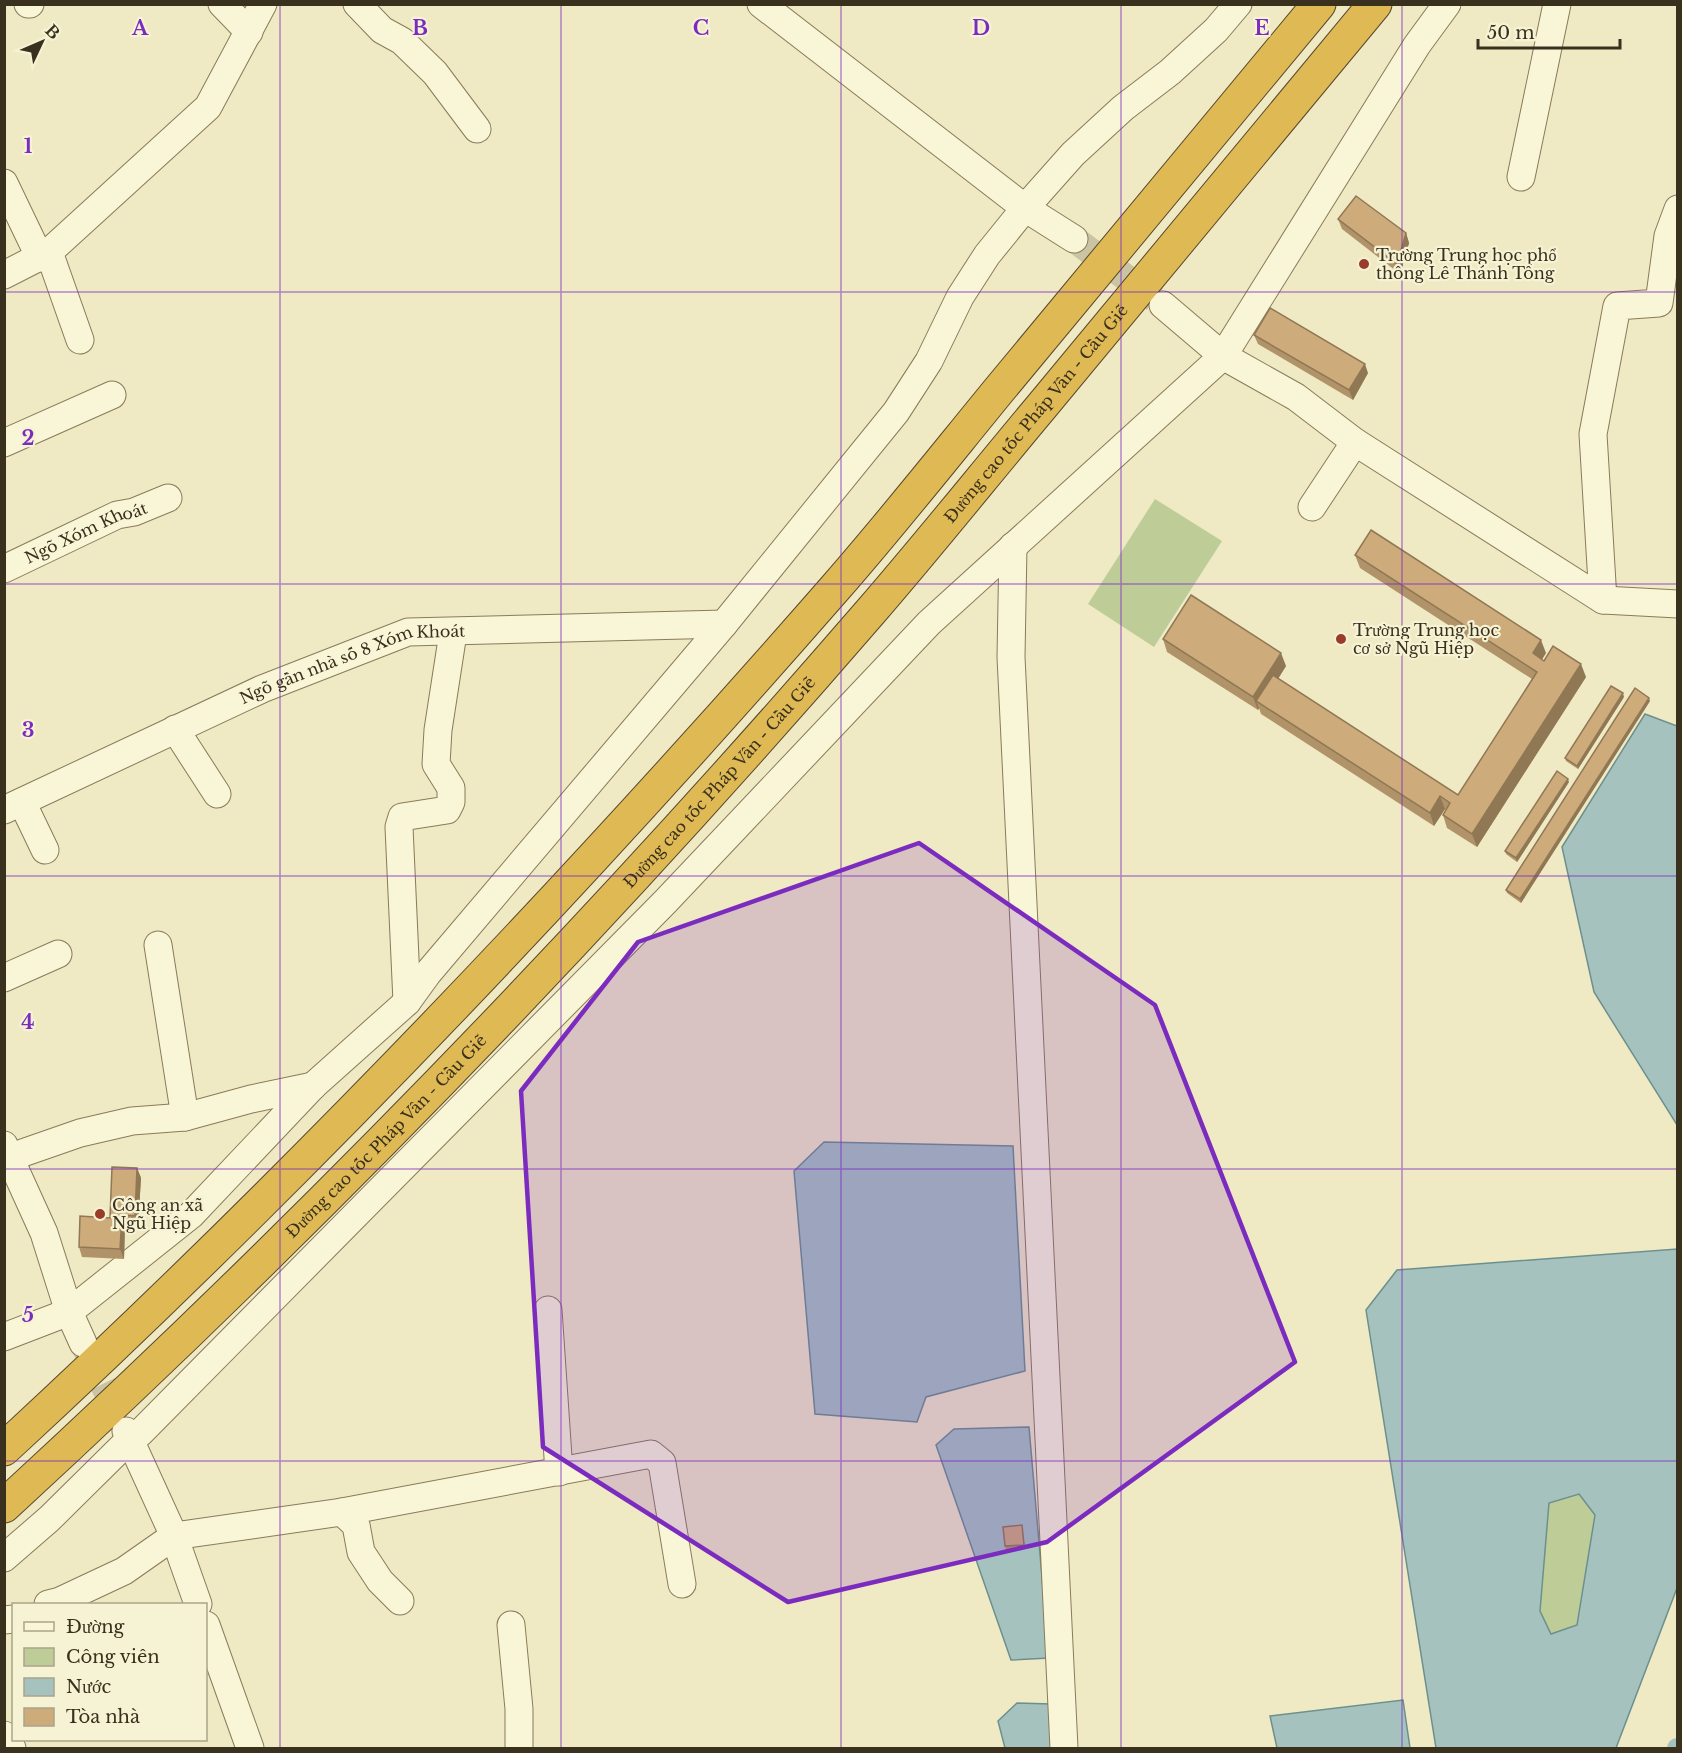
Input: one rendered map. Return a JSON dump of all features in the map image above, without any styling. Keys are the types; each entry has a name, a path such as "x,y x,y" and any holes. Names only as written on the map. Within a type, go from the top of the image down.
{"highway":[{"path":"4,1449 109,1353 324,1141 470,991 613,838 840,583 1319,4"},
{"name":"Đường cao tốc Pháp Vân - Cầu Giẽ","path":"4,1506 135,1386 351,1172 503,1017 647,862 873,609 1375,4"}],"street":[{"path":"222,4 249,32"},
{"path":"4,275 44,255 208,107 264,4"},
{"path":"357,4 382,30 402,41 435,73 477,129"},
{"path":"761,4 1025,208 1074,239"},
{"path":"4,1337 69,1312 191,1215 313,1086 407,1002 428,973 724,624 896,412 928,361 960,297 987,255 1025,208 1073,154 1123,108 1170,72 1216,30 1238,4"},
{"path":"4,1558 49,1519 128,1435 148,1425 665,902 929,623 1223,356 1417,45 1447,4"},
{"path":"1521,177 1557,4"},
{"path":"4,183 44,255 80,340"},
{"path":"1603,600 1593,434 1595,422 1617,306 1659,303 1668,236 1677,209"},
{"path":"1163,305 1223,356 1296,397 1354,442 1603,600 1677,604"},
{"path":"4,443 112,395"},
{"path":"1312,507 1354,442"},
{"name":"Ngõ Xóm Khoát","path":"4,568 117,515 134,512 168,498"},
{"path":"1013,546 1013,690 1064,1749"},
{"name":"Ngõ gần nhà số 8 Xóm Khoát","path":"13,806 262,690 408,632 453,633 724,624"},
{"path":"407,1002 399,827 402,817 447,810 451,802 451,788 436,764 438,729 453,633"},
{"path":"175,729 217,794"},
{"path":"13,806 45,850"},
{"path":"158,945 185,1117"},
{"path":"4,978 58,954"},
{"path":"83,1343 69,1312 44,1233 8,1151 132,1121 185,1117 251,1099 313,1086"},
{"path":"548,1310 559,1472"},
{"path":"128,1435 174,1536 197,1603"},
{"path":"52,1603 124,1571 174,1536 342,1512 651,1454 662,1463 682,1584"},
{"path":"342,1512 356,1525 361,1552 367,1562 380,1581 400,1601"},
{"path":"511,1625 519,1709 519,1749"},
{"path":"207,1628 250,1749"},
{"path":"4,1735 12,1749"}],"highlighted area":[{"path":"919,843 1155,1005 1295,1362 1047,1542 788,1602 543,1447 521,1091 638,942"}],"green space":[{"path":"1155,499 1222,541 1154,647 1088,604"},
{"path":"1579,1494 1595,1515 1577,1626 1551,1634 1540,1611 1549,1502"}],"water":[{"path":"1645,714 1677,726 1677,1125 1594,992 1562,847"},
{"path":"824,1142 1013,1146 1025,1371 926,1397 917,1422 815,1414 794,1171"},
{"path":"1677,1249 1677,1588 1616,1748 1436,1748 1366,1310 1397,1270","holes":["1579,1494 1595,1515 1577,1625 1551,1634 1540,1611 1549,1503"]},
{"path":"1029,1427 1049,1658 1011,1660 936,1445 954,1429"},
{"path":"1403,1700 1410,1748 1277,1748 1270,1716"},
{"path":"1017,1703 1051,1704 1053,1748 1005,1748 998,1721"}],"building":[{"path":"1356,196 1406,233 1397,264 1338,219"},
{"path":"1270,308 1365,364 1349,390 1254,335"},
{"path":"1371,530 1541,640 1533,653 1544,661 1553,646 1581,664 1472,834 1443,815 1450,803 1440,796 1430,813 1256,701 1273,675 1458,795 1537,672 1355,555"},
{"path":"1191,595 1281,653 1253,697 1163,639"},
{"path":"1611,686 1623,693 1577,766 1565,758"},
{"path":"1635,688 1649,698 1520,899 1506,890"},
{"path":"1557,771 1568,779 1516,858 1505,851"},
{"path":"112,1167 137,1168 135,1216 122,1215 120,1249 79,1247 80,1216 110,1218"},
{"path":"1022,1525 1024,1545 1005,1546 1003,1527"}],"tunnel":[{"path":"1074,239 1155,299"},
{"path":"85,1347 121,1420"}],"place":[{"name":"Trường Trung học phổ thông Lê Thánh Tông","path":"1364,264"},
{"name":"Trường Trung học cơ sở Ngũ Hiệp","path":"1341,639"},
{"name":"Công an xã Ngũ Hiệp","path":"100,1214"}]}
